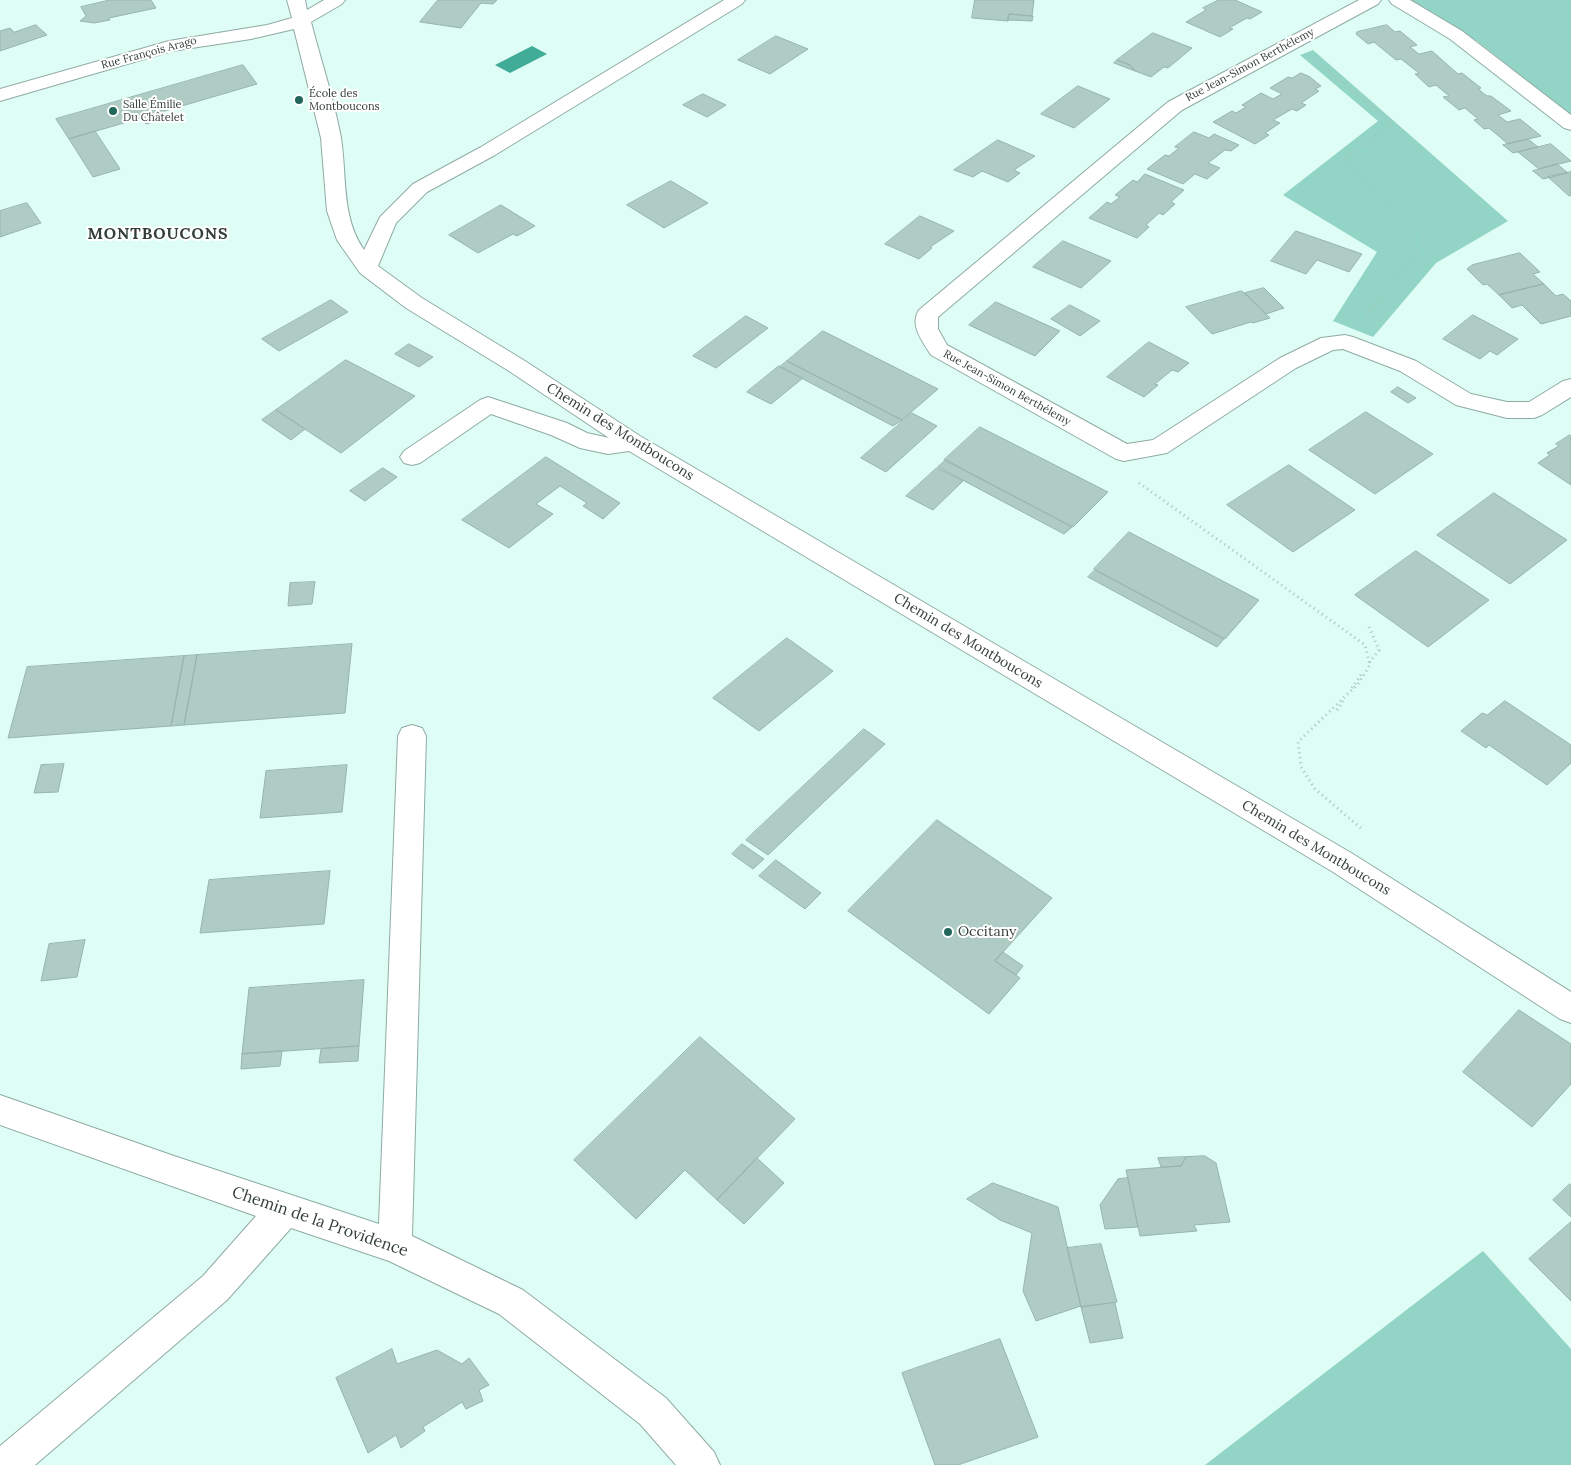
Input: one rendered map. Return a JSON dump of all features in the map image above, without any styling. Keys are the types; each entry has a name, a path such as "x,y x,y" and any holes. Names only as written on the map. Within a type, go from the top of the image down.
{"street":[{"name":"Rue François Arago","path":"0,95 169,46 197,40 271,30 298,10 336,0"},
{"path":"367,268 387,221 420,188 488,151 736,0"},
{"name":"Rue Jean-Simon Berthélemy","path":"1345,342 1329,343 1288,363 1159,447 1124,454 939,350 927,330 928,315 1175,106 1372,0"},
{"path":"1398,0 1456,35 1571,124"},
{"name":"Chemin des Montboucons","path":"298,10 332,138 337,211 346,240 367,268 414,303 517,366 632,442 1343,863 1571,1009"},
{"path":"1345,342 1408,366 1464,400 1508,410 1534,410 1571,386"},
{"path":"412,457 488,405 559,428 580,440 608,446 632,442"},
{"path":"394,1246 412,736"},
{"name":"Chemin de la Providence","path":"0,1110 394,1246 511,1302 653,1411 701,1465"},
{"path":"6,1465 214,1288 285,1209"}],"path":[{"path":"1294,42 1393,123 1345,158 1427,239 1345,342"},
{"path":"1136,481 1365,645 1369,664"},
{"path":"1364,831 1315,789 1302,767 1298,742 1358,684 1379,650 1369,627"},
{"path":"1337,710 1347,694"}],"shaded area":[{"path":"1409,0 1571,0 1571,115 1477,41"},
{"path":"532,46 547,54 510,73 495,65"},
{"path":"1313,50 1508,221 1436,263 1373,337 1333,321 1377,252 1283,195 1378,121 1300,55"},
{"path":"1483,1251 1571,1349 1571,1465 1205,1465"}],"building":[{"path":"110,0 151,0 156,8 94,23 80,21 86,16 81,7"},
{"path":"438,0 497,0 493,4 481,3 461,28 420,22"},
{"path":"975,0 1034,0 1032,16 1009,14 1008,21 972,18"},
{"path":"1219,0 1235,0 1262,12 1229,28 1233,29 1220,37 1186,22 1206,10 1203,8"},
{"path":"1009,14 1033,16 1032,21 1008,20"},
{"path":"36,25 47,35 0,51 0,31 10,28 14,32"},
{"path":"1387,25 1395,32 1400,31 1417,45 1410,47 1419,54 1432,51 1458,74 1462,73 1481,88 1478,89 1487,96 1491,96 1511,111 1498,115 1507,122 1520,119 1541,136 1508,144 1489,128 1484,129 1474,120 1478,119 1465,108 1459,110 1443,97 1449,96 1436,85 1429,87 1415,74 1419,73 1401,59 1396,60 1374,42 1368,44 1356,34 1357,32"},
{"path":"1153,33 1192,48 1168,68 1164,67 1151,77 1135,71 1130,65 1117,60"},
{"path":"776,36 808,49 770,74 738,60"},
{"path":"1117,60 1130,65 1135,71 1114,63"},
{"path":"243,65 257,84 69,139 56,119"},
{"path":"1301,73 1310,77 1321,86 1315,89 1319,91 1301,103 1306,105 1297,111 1292,109 1273,120 1280,123 1265,133 1269,135 1255,144 1213,122 1232,111 1236,113 1246,107 1242,105 1261,93 1273,99 1282,94 1270,88 1288,77 1292,78"},
{"path":"1078,86 1110,99 1074,128 1041,114"},
{"path":"703,94 726,105 707,117 683,105"},
{"path":"162,111 167,118 146,124 141,117"},
{"path":"95,131 120,169 93,177 69,139"},
{"path":"1194,132 1209,138 1214,134 1239,145 1231,151 1225,150 1208,163 1220,168 1207,179 1195,174 1183,184 1147,169 1165,155 1169,156 1179,148 1175,147"},
{"path":"1528,139 1538,147 1513,153 1503,145"},
{"path":"998,140 1035,156 1014,170 1020,173 1008,182 982,171 973,177 954,170"},
{"path":"1551,144 1571,161 1539,169 1518,152"},
{"path":"1557,164 1568,173 1543,179 1533,171"},
{"path":"1571,172 1571,195 1569,196 1548,177"},
{"path":"1145,174 1184,190 1171,202 1175,204 1163,215 1159,213 1146,225 1149,227 1137,238 1089,218 1107,202 1111,204 1120,197 1115,195 1133,180 1137,182"},
{"path":"671,181 708,203 664,228 627,205"},
{"path":"27,203 41,223 0,237 0,211"},
{"path":"501,205 535,226 517,236 513,234 478,253 449,235"},
{"path":"920,216 954,231 930,247 932,248 919,259 885,244"},
{"path":"1296,231 1362,254 1349,272 1317,260 1306,274 1271,261"},
{"path":"1063,241 1111,261 1081,288 1033,267"},
{"path":"1520,253 1540,272 1533,274 1544,284 1499,295 1487,284 1483,285 1467,269 1472,265"},
{"path":"1544,284 1556,296 1563,294 1571,301 1571,316 1541,324 1522,305 1512,308 1499,295"},
{"path":"1264,288 1284,308 1266,314 1245,293"},
{"path":"1242,291 1270,318 1212,334 1186,307"},
{"path":"331,300 348,312 279,351 262,339"},
{"path":"996,302 1060,331 1035,356 969,325"},
{"path":"1070,305 1100,321 1080,336 1051,319"},
{"path":"1473,315 1518,339 1497,355 1490,351 1480,359 1443,339"},
{"path":"746,316 768,328 716,368 693,356"},
{"path":"823,331 938,389 902,420 787,361"},
{"path":"1149,342 1189,363 1178,372 1172,370 1155,384 1158,385 1144,397 1107,377"},
{"path":"409,344 433,357 419,367 395,354"},
{"path":"346,360 415,396 341,453 276,410"},
{"path":"787,361 902,420 893,426 780,367"},
{"path":"779,366 803,378 771,404 747,392"},
{"path":"1398,387 1416,398 1408,403 1391,392"},
{"path":"276,410 305,429 291,440 262,420"},
{"path":"1366,412 1433,454 1375,494 1309,450"},
{"path":"912,413 937,426 886,472 861,458"},
{"path":"980,427 1108,492 1073,527 944,460"},
{"path":"1570,435 1571,485 1538,463 1550,455 1547,453 1559,446 1556,444"},
{"path":"546,457 620,503 603,519 583,506 587,503 560,486 536,504 553,514 509,548 462,520"},
{"path":"946,460 1072,527 1064,534 938,467"},
{"path":"1289,465 1355,510 1293,552 1227,505"},
{"path":"383,468 397,477 365,501 350,491"},
{"path":"937,468 963,481 933,510 906,496"},
{"path":"1494,493 1567,540 1510,584 1437,535"},
{"path":"1129,532 1259,600 1225,639 1094,569"},
{"path":"1416,551 1489,600 1428,647 1355,595"},
{"path":"1095,570 1224,639 1217,647 1088,577"},
{"path":"315,582 312,604 288,606 290,583"},
{"path":"787,638 833,671 759,731 713,698"},
{"path":"352,644 345,713 184,725 197,655"},
{"path":"197,655 184,725 171,726 184,656"},
{"path":"184,656 171,726 8,738 27,667"},
{"path":"1505,701 1571,745 1571,763 1547,785 1489,745 1486,748 1461,731 1482,713 1487,715"},
{"path":"864,729 885,744 768,855 746,840"},
{"path":"64,764 58,792 34,793 41,765"},
{"path":"347,765 342,812 260,818 266,771"},
{"name":"Occitany","path":"937,820 1052,898 995,961 1020,978 989,1014 848,911"},
{"path":"742,844 764,859 753,869 732,854"},
{"path":"776,860 821,893 805,909 759,876"},
{"path":"330,871 324,924 200,933 209,880"},
{"path":"85,940 77,977 41,981 49,944"},
{"path":"1003,952 1023,966 1016,975 995,961"},
{"path":"364,980 359,1046 242,1054 249,988"},
{"path":"1519,1010 1571,1044 1571,1084 1532,1127 1463,1072"},
{"path":"700,1037 795,1119 717,1200 685,1170 636,1219 574,1160"},
{"path":"359,1046 358,1061 319,1063 321,1049"},
{"path":"282,1051 280,1066 241,1069 242,1054"},
{"path":"1205,1156 1216,1163 1230,1222 1194,1225 1197,1231 1140,1236 1126,1170 1181,1166 1186,1157"},
{"path":"1186,1157 1181,1166 1161,1167 1158,1158"},
{"path":"757,1158 784,1183 744,1224 717,1200"},
{"path":"1128,1178 1138,1227 1105,1229 1100,1205 1118,1179"},
{"path":"993,1183 1058,1207 1081,1306 1036,1321 1023,1291 1032,1233 1000,1220 967,1199"},
{"path":"1571,1185 1571,1217 1553,1200"},
{"path":"1571,1222 1571,1301 1529,1259"},
{"path":"1101,1244 1117,1302 1081,1307 1067,1248"},
{"path":"1115,1303 1123,1338 1090,1343 1081,1307"},
{"path":"1000,1339 1038,1437 958,1465 935,1465 902,1373"},
{"path":"392,1349 397,1364 437,1350 462,1364 469,1358 489,1385 479,1390 483,1401 466,1409 462,1402 423,1427 425,1431 401,1448 396,1435 368,1453 336,1378"}],"place":[{"name":"École des Montboucons","path":"299,100"},
{"name":"Salle Émilie Du Châtelet","path":"113,111"},
{"name":"Occitany","path":"948,932"}],"district":[{"name":"MONTBOUCONS","path":"158,234"}]}
